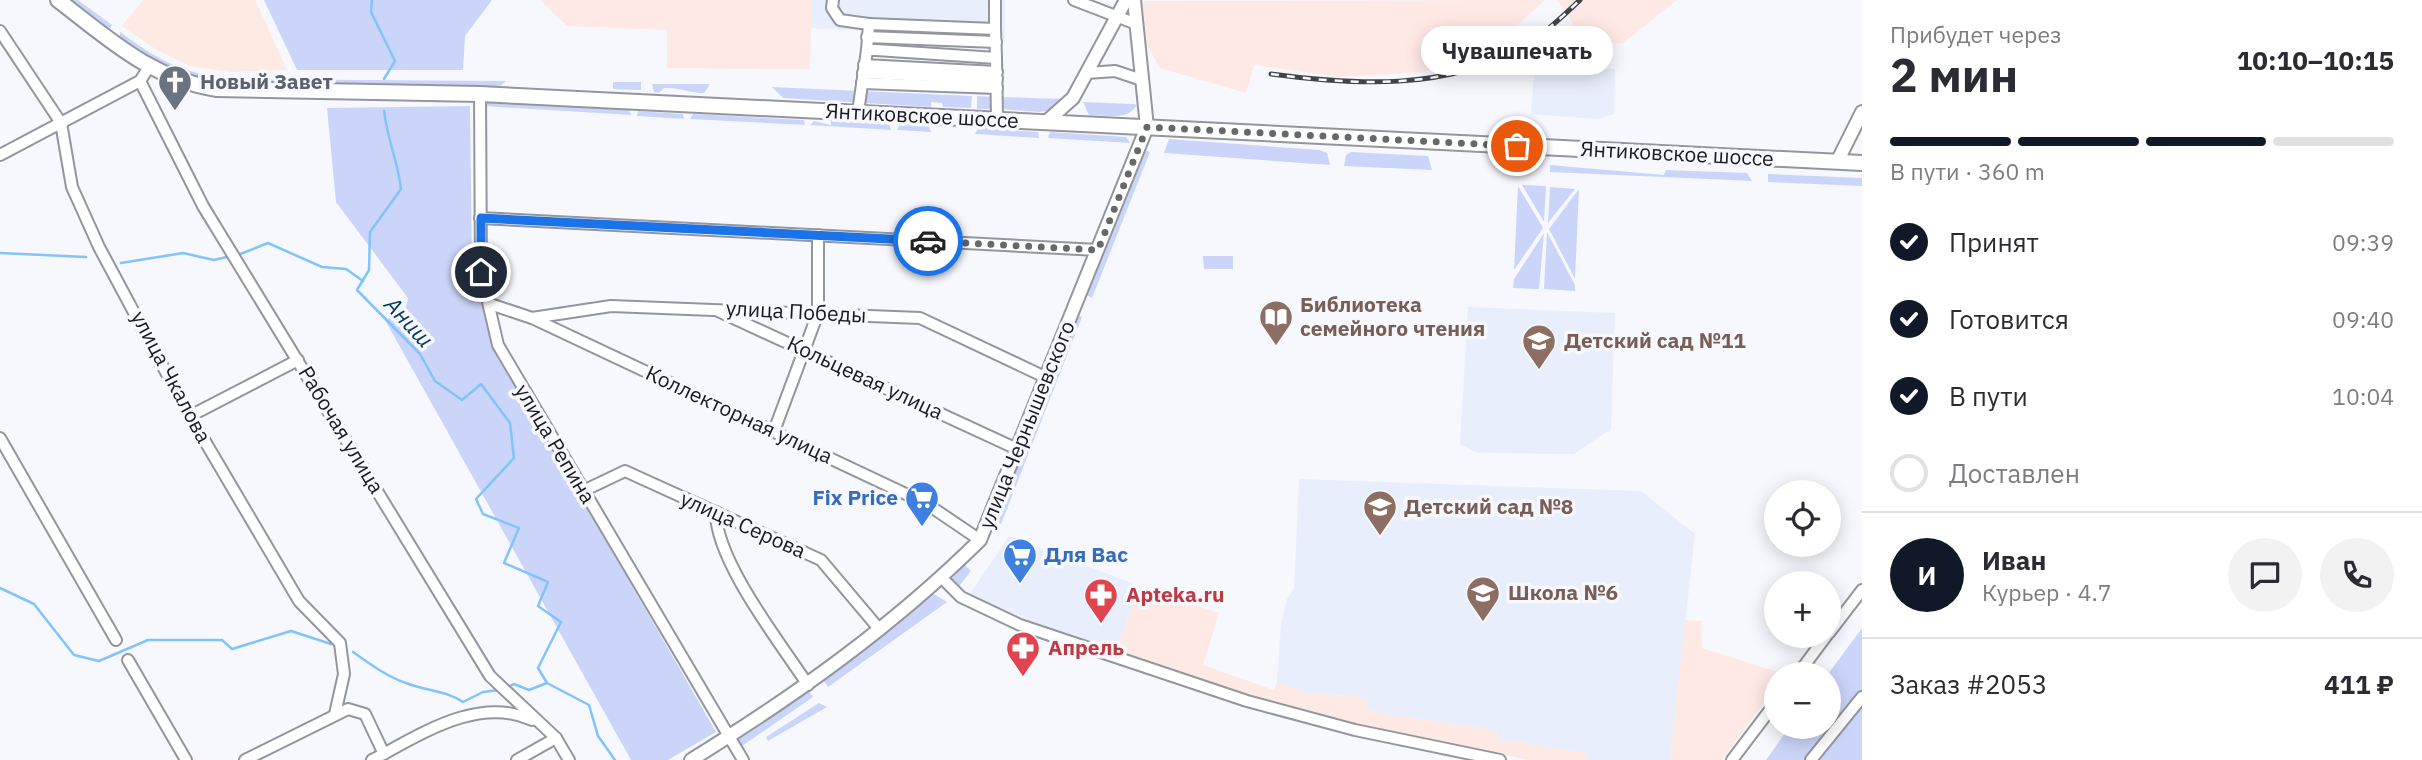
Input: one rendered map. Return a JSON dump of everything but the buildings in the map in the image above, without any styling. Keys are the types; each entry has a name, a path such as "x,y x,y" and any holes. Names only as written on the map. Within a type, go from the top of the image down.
{"main road":[{"name":"Янтиковское шоссе","path":"58,0 149,67 175,80 216,89 480,94 1862,163"}],"street":[{"path":"833,0 832,8 839,19 933,26 996,42"},
{"path":"867,37 933,26 995,0"},
{"path":"1074,0 1134,23"},
{"path":"1046,122 1073,98 1126,0"},
{"path":"1134,0 1134,23 1147,127"},
{"path":"931,74 940,57 933,26"},
{"path":"931,74 933,26"},
{"path":"931,74 933,26"},
{"path":"931,74 933,26"},
{"path":"931,74 933,26"},
{"path":"931,74 933,26"},
{"path":"931,74 933,26"},
{"path":"931,74 933,26"},
{"path":"931,74 933,26"},
{"path":"931,74 933,26"},
{"path":"931,74 933,26"},
{"path":"931,74 933,26"},
{"name":"улица Чкалова","path":"0,31 61,123 72,187 99,247 190,416 299,601 340,643 344,674 335,714"},
{"path":"867,37 996,42"},
{"path":"867,37 931,74 997,119"},
{"path":"858,113 996,42"},
{"path":"931,74 940,57"},
{"path":"931,74 940,57"},
{"path":"931,74 940,57"},
{"path":"931,74 940,57"},
{"path":"0,155 140,81 149,67"},
{"path":"1087,73 1111,71 1142,80"},
{"name":"Рабочая улица","path":"140,81 203,206 490,676 556,738 569,760"},
{"name":"улица Репина","path":"480,94 481,272 498,345 743,760"},
{"path":"1073,98 1080,123"},
{"path":"1837,162 1862,112"},
{"name":"улица Чернышевского","path":"691,760 808,685 880,631 942,578 980,540 1147,127"},
{"path":"481,218 1098,250"},
{"path":"774,431 818,313 818,235"},
{"name":"Коллекторная улица","path":"490,304 532,318 927,504 980,540"},
{"name":"улица Победы","path":"532,318 611,306 920,317 1047,378"},
{"name":"Кольцевая улица","path":"712,308 1017,449"},
{"path":"190,416 298,360"},
{"path":"0,438 116,640"},
{"name":"улица Серова","path":"583,491 625,471 821,560 880,631"},
{"path":"716,512 719,538 754,605 808,685"},
{"path":"942,578 961,597 1020,625 1247,701 1355,730 1500,760"},
{"path":"1841,617 1862,590"},
{"path":"128,660 186,760"},
{"path":"1811,760 1862,697"},
{"path":"245,760 348,709 365,714 388,752 398,760"},
{"path":"372,760 449,719 515,712 543,725"},
{"path":"1732,760 1764,718"},
{"path":"517,760 556,738"}],"shaded area":[{"path":"71,0 78,0 112,25 110,29"},
{"path":"143,0 255,0 287,70 230,72 190,66 157,50 122,26"},
{"path":"264,0 492,0 465,36 463,70 297,70"},
{"path":"540,0 812,0 810,69 667,68 667,30 567,26"},
{"path":"812,0 1005,0 1005,39 811,28"},
{"path":"1545,0 1512,30 1472,54 1424,72 1338,77 1254,65 1246,93 1160,68 1147,45 1142,1"},
{"path":"1556,0 1677,0 1623,43 1582,45 1567,12"},
{"path":"120,32 170,63 227,79 506,81 500,86 222,83 168,66 120,37"},
{"path":"1556,66 1615,69 1614,114 1598,119 1531,114 1534,75"},
{"path":"613,82 641,82 641,90 613,89"},
{"path":"652,84 710,84 704,93 664,88 659,93 654,92"},
{"path":"772,87 972,96 971,108 943,107 942,103 931,102 931,107 783,98"},
{"path":"977,96 995,97 995,109 977,109"},
{"path":"1000,97 1063,99 1057,109 1040,112 999,109"},
{"path":"484,102 629,110 631,115 483,106"},
{"path":"1083,102 1137,105 1122,115 1089,115"},
{"path":"470,106 472,271 492,342 716,732 668,760 631,760 385,320 405,311 408,298 336,202 327,108"},
{"path":"638,111 683,114 684,119 637,116"},
{"path":"693,114 804,120 805,125 690,119"},
{"path":"814,121 831,125 831,121 889,124 891,130 810,125"},
{"path":"899,125 929,126 931,132 897,130"},
{"path":"978,128 1038,132 1039,138 975,134"},
{"path":"1050,132 1126,137 1130,143 1048,138"},
{"path":"1169,139 1319,150 1327,153 1330,165 1164,153"},
{"path":"1143,152 1150,152 1092,298 1085,294"},
{"path":"1351,152 1428,156 1432,170 1344,166 1346,155"},
{"path":"1550,165 1664,175 1666,170 1747,173 1752,181 1550,172"},
{"path":"1768,174 1862,178 1862,186 1768,182"},
{"path":"1522,185 1546,186 1544,222"},
{"path":"1518,186 1543,228 1514,270"},
{"path":"1550,187 1575,189 1548,223"},
{"path":"1579,189 1575,279 1549,229"},
{"path":"1547,232 1575,285 1575,291 1544,289"},
{"path":"1544,233 1539,289 1513,288 1514,279"},
{"path":"1203,256 1233,256 1233,269 1204,269"},
{"name":"Детский сад №11","path":"1468,307 1615,313 1611,429 1574,454 1478,453 1460,444"},
{"path":"1076,315 1082,317 1001,524 994,521"},
{"name":"Школа №6","path":"1299,479 1641,491 1695,534 1670,760 1589,760 1585,753 1498,739 1496,730 1368,711 1365,697 1305,693 1277,682 1281,625 1287,599 1294,589"},
{"path":"1009,536 1139,586 1116,651 1057,632 970,594"},
{"path":"964,564 971,571 957,589 949,582"},
{"path":"1139,586 1219,613 1203,665 1274,690 1277,682 1305,693 1365,697 1368,711 1496,730 1498,739 1585,753 1589,760 1528,760 1358,724 1260,698 1116,651"},
{"path":"934,594 947,602 828,687 823,680"},
{"path":"1685,620 1701,621 1702,648 1764,668 1764,702 1722,760 1670,760"},
{"path":"1862,628 1862,760 1766,760 1781,739 1841,739 1841,662 1837,662"},
{"path":"808,690 813,697 739,748 737,739"},
{"path":"819,703 827,707 768,741 766,737"}],"waterway":[{"name":"Аниш","path":"372,0 371,12 395,61 384,79"},
{"name":"Аниш","path":"384,111 401,189 370,232 369,270 357,290 420,354 435,381 462,400 481,384 510,423 514,458 476,499 483,514 519,528 504,563 548,582 538,606 561,622 538,668 547,683 589,705 598,736 615,760"},
{"path":"238,255 268,243 322,267 346,269 363,281"},
{"path":"0,253 86,257"},
{"path":"121,263 183,253 214,260 231,256"},
{"path":"0,588 34,604 74,655 99,661 148,640 222,640 232,649 291,631 331,644"},
{"path":"353,652 399,680 463,702 483,692 499,690"},
{"path":"508,687 514,684 529,690 547,683"}],"railway":[{"path":"1271,74 1367,82 1431,78 1462,71 1493,61 1522,47 1580,0"}],"way so far":[{"path":"928,241 1098,250 1147,127 1517,146"}],"place":[{"name":"Новый Завет","path":"175,112"},
{"name":"Чувашпечать","path":"1517,146"},
{"name":"Библиотека семейного чтения","path":"1276,347"},
{"name":"Детский сад №11","path":"1539,371"},
{"name":"Fix Price","path":"922,528"},
{"name":"Детский сад №8","path":"1380,537"},
{"name":"Для Вас","path":"1020,585"},
{"name":"Школа №6","path":"1483,623"},
{"name":"Apteka.ru","path":"1101,625"},
{"name":"Апрель","path":"1023,678"}],"route":[{"path":"481,272 481,218 928,241"}]}
